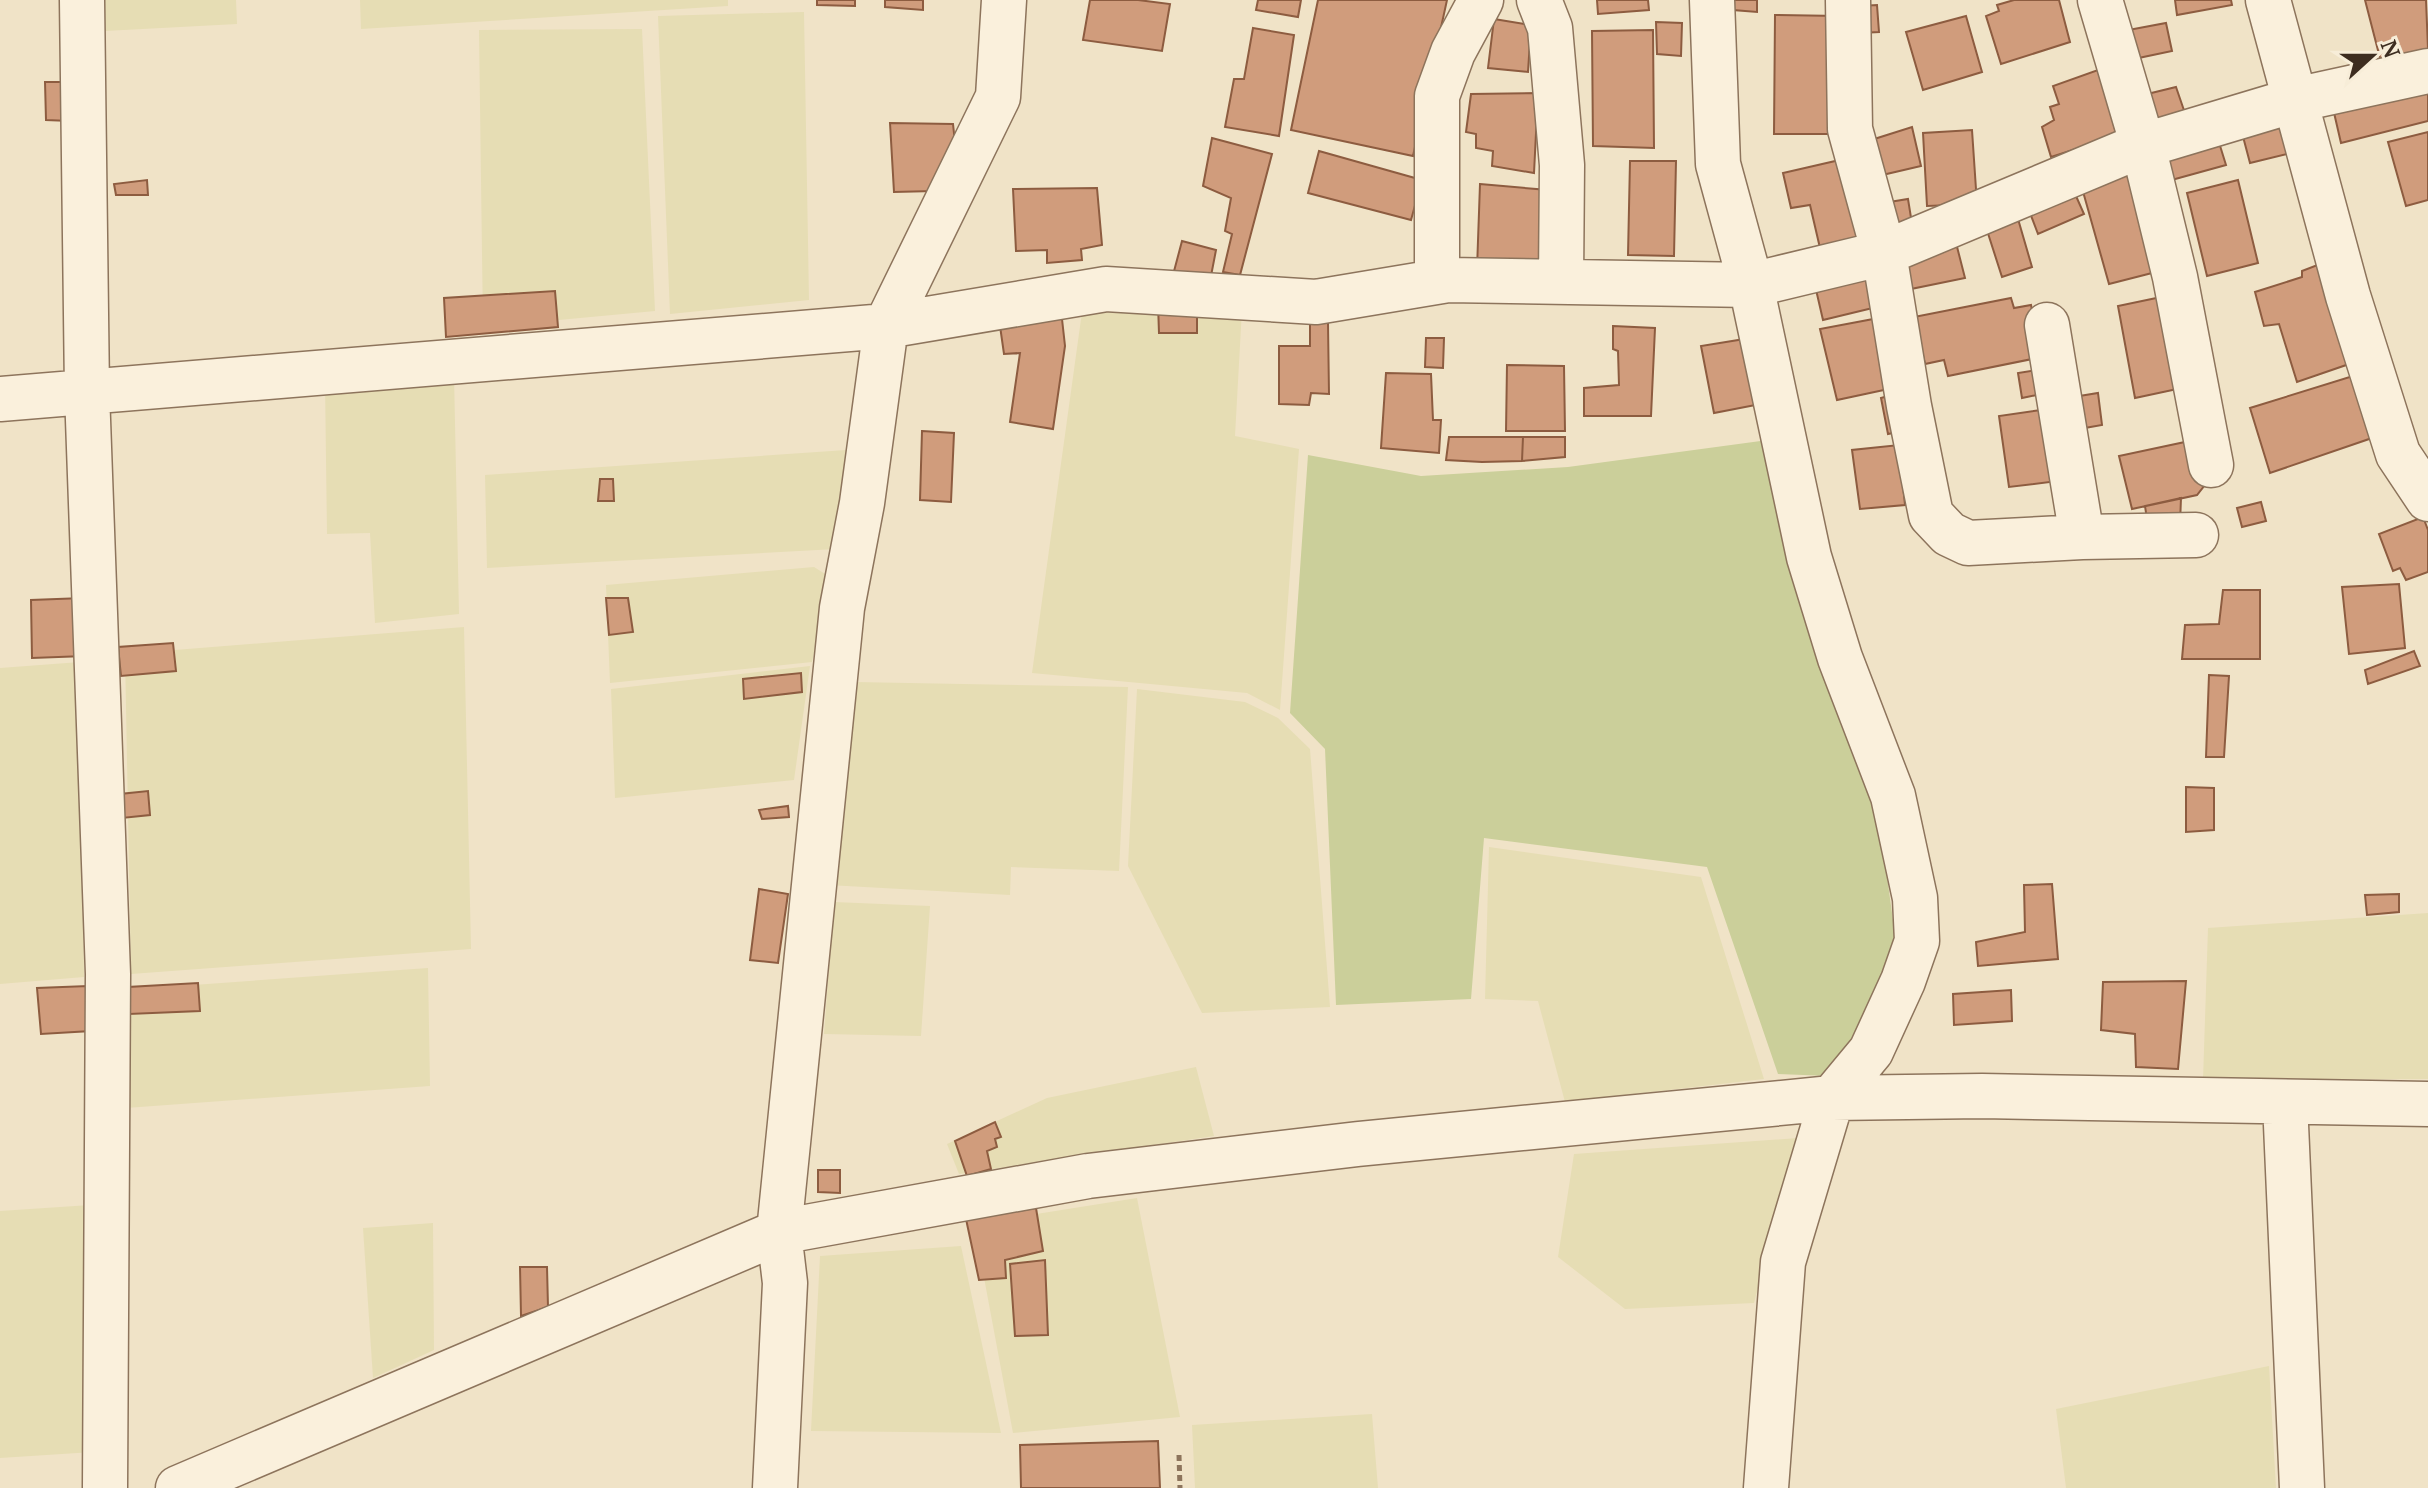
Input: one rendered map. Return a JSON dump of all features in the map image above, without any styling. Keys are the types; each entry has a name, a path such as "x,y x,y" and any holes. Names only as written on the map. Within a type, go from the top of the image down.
{"street":[{"path":"82,0 87,392 108,974 105,1488"},
{"path":"775,1488 785,1283 779,1232 842,608 862,503 886,326 998,97 1004,0"},
{"path":"1437,281 1437,96 1453,52 1481,0"},
{"path":"1539,0 1550,28 1562,165 1561,281"},
{"path":"1712,0 1718,164 1751,285 1809,557 1840,658 1893,796 1915,898 1917,941 1903,981 1871,1051 1832,1098 1783,1262 1766,1488"},
{"path":"1848,0 1850,129 1884,253 1909,406 1931,515 1949,534 1968,543 2196,535"},
{"path":"2100,0 2143,146 2175,277 2211,465"},
{"path":"2268,0 2348,296 2398,454 2426,492"},
{"path":"0,399 886,326 1106,289 1316,302 1448,280 1751,285 1884,253 2143,146 2295,100 2428,71"},
{"path":"2047,325 2082,537"},
{"path":"178,1488 779,1232 1088,1176 1358,1144 1832,1098 1982,1096 2428,1104"},
{"path":"2285,1102 2302,1488"}],"path":[{"path":"1179,1455 1180,1488"}],"shaded area":[{"path":"104,0 236,0 237,24 105,31"},
{"path":"360,0 728,0 728,6 361,29"},
{"path":"804,12 809,300 670,314 658,16"},
{"path":"642,29 655,311 483,327 479,30"},
{"path":"1242,309 1235,436 1299,449 1280,710 1247,693 1032,673 1082,312"},
{"path":"454,375 459,614 375,623 370,533 327,534 325,382"},
{"path":"846,450 836,549 487,568 485,475"},
{"path":"814,567 830,577 812,662 610,683 606,585"},
{"path":"464,627 471,949 131,974 125,654"},
{"path":"80,662 84,977 0,984 0,668"},
{"path":"810,666 794,780 615,798 611,689"},
{"path":"854,682 1128,687 1119,871 1011,867 1010,895 828,885"},
{"path":"1137,689 1245,702 1278,718 1310,749 1330,1007 1202,1013 1128,866"},
{"path":"1489,847 1701,877 1764,1079 1565,1102 1538,1001 1485,999"},
{"path":"834,902 930,906 921,1036 824,1034"},
{"path":"2428,913 2428,1079 2203,1080 2208,928"},
{"path":"428,968 430,1086 126,1108 124,990"},
{"path":"1196,1067 1214,1136 959,1174 947,1144 1047,1098"},
{"path":"1798,1138 1754,1303 1625,1309 1558,1257 1574,1154"},
{"path":"1137,1198 1180,1417 1013,1433 974,1224"},
{"path":"90,1205 93,1452 0,1458 0,1211"},
{"path":"433,1223 434,1350 373,1378 363,1228"},
{"path":"961,1246 1001,1433 811,1431 820,1256"},
{"path":"2269,1366 2276,1488 2066,1488 2056,1409"},
{"path":"1372,1414 1378,1488 1195,1488 1192,1425"}],"green space":[{"path":"1768,440 1813,649 1878,812 1897,949 1854,1046 1829,1076 1778,1074 1707,867 1484,838 1471,999 1336,1005 1325,749 1290,713 1308,455 1421,476 1568,467"}],"building":[{"path":"817,0 855,0 855,6 817,5"},
{"path":"885,0 923,0 923,10 885,7"},
{"path":"1090,0 1170,4 1162,51 1083,40"},
{"path":"1258,0 1301,0 1298,17 1256,10"},
{"path":"1318,0 1447,0 1413,156 1291,130"},
{"path":"1597,0 1648,0 1649,10 1598,14"},
{"path":"1733,0 1757,0 1757,12 1733,10"},
{"path":"2014,0 2059,0 2070,42 2001,64 1986,16 1999,11 1997,5"},
{"path":"2175,0 2231,0 2232,5 2177,15"},
{"path":"2365,0 2426,0 2428,49 2381,62"},
{"path":"1877,5 1879,32 1861,33 1860,6"},
{"path":"1775,15 1839,16 1834,134 1774,134"},
{"path":"1966,16 1982,72 1923,90 1906,32"},
{"path":"1494,19 1531,25 1528,72 1488,68"},
{"path":"1656,22 1682,23 1681,56 1657,54"},
{"path":"2166,23 2172,51 2129,60 2123,31"},
{"path":"1253,28 1294,35 1279,136 1225,127 1234,79 1244,79"},
{"path":"1653,30 1654,148 1593,146 1592,31"},
{"path":"2098,70 2117,136 2051,157 2042,127 2054,120 2050,107 2059,104 2053,86"},
{"path":"45,82 68,82 70,121 46,120"},
{"path":"2428,82 2428,121 2341,143 2332,104"},
{"path":"2176,87 2188,122 2148,134 2139,96"},
{"path":"1538,93 1534,173 1492,166 1493,151 1476,148 1476,134 1466,132 1471,94"},
{"path":"2286,116 2295,152 2250,163 2241,129"},
{"path":"890,123 953,124 956,152 934,191 894,192"},
{"path":"1912,127 1921,166 1878,176 1868,141"},
{"path":"1972,130 1977,204 1927,206 1923,133"},
{"path":"2428,132 2428,200 2406,206 2388,142"},
{"path":"2217,136 2226,165 2168,181 2160,152"},
{"path":"1212,138 1272,154 1240,275 1223,272 1232,234 1225,231 1231,198 1203,186"},
{"path":"1319,151 1422,180 1411,220 1308,193"},
{"path":"1844,159 1863,238 1820,248 1810,205 1791,208 1783,173"},
{"path":"1630,161 1676,161 1674,256 1628,255"},
{"path":"2128,175 2156,272 2109,284 2082,188"},
{"path":"147,180 148,195 116,195 114,184"},
{"path":"2238,180 2258,263 2207,276 2187,193"},
{"path":"1480,184 1548,190 1545,274 1477,269"},
{"path":"2072,187 2084,214 2038,234 2027,205"},
{"path":"1097,188 1102,245 1081,249 1082,260 1047,263 1047,250 1016,251 1013,189"},
{"path":"1908,199 1913,230 1889,235 1883,203"},
{"path":"2016,212 2032,267 2002,277 1984,221"},
{"path":"1954,235 1965,278 1906,290 1898,257"},
{"path":"1182,241 1216,250 1211,276 1173,275"},
{"path":"2320,264 2352,363 2297,382 2279,324 2264,326 2255,292 2302,277 2302,271"},
{"path":"1873,269 1881,306 1823,320 1814,281"},
{"path":"555,291 558,327 446,337 444,298"},
{"path":"2166,296 2182,388 2135,398 2118,306"},
{"path":"2011,298 2014,308 2031,305 2042,357 1948,376 1944,360 1925,364 1914,317"},
{"path":"1158,304 1197,305 1197,333 1159,333"},
{"path":"1061,310 1065,346 1053,429 1010,422 1020,353 1004,354 999,319"},
{"path":"1884,317 1898,387 1837,400 1820,329"},
{"path":"1310,322 1328,323 1329,394 1311,393 1309,405 1279,404 1279,346 1310,346"},
{"path":"1613,326 1655,328 1651,416 1584,416 1584,388 1619,385 1618,351 1613,349"},
{"path":"1757,337 1771,402 1714,413 1701,346"},
{"path":"1426,338 1444,338 1443,368 1425,367"},
{"path":"1507,365 1564,366 1565,431 1506,431"},
{"path":"2049,368 2052,392 2022,398 2018,373"},
{"path":"1386,373 1431,374 1433,420 1441,420 1439,453 1381,448"},
{"path":"2353,376 2372,438 2270,473 2250,408"},
{"path":"1899,393 1907,430 1888,434 1881,398"},
{"path":"2098,393 2102,425 2079,429 2073,397"},
{"path":"2055,408 2066,480 2009,487 1999,416"},
{"path":"922,431 954,433 951,502 920,500"},
{"path":"1449,437 1523,437 1522,461 1446,460"},
{"path":"1523,437 1565,437 1565,457 1522,461"},
{"path":"2199,439 2208,481 2197,495 2132,509 2119,456"},
{"path":"1899,445 1905,505 1860,509 1852,450"},
{"path":"600,479 613,479 614,501 598,501"},
{"path":"2181,498 2180,524 2148,526 2145,506"},
{"path":"2261,502 2266,521 2242,527 2237,508"},
{"path":"2423,517 2428,530 2428,572 2406,580 2400,568 2393,571 2379,534"},
{"path":"2399,584 2405,648 2349,654 2342,587"},
{"path":"2223,590 2260,590 2260,659 2182,659 2185,625 2219,624"},
{"path":"83,598 85,656 32,658 31,600"},
{"path":"606,598 628,598 633,632 609,635"},
{"path":"173,643 176,671 121,676 118,647"},
{"path":"2414,651 2420,666 2368,684 2365,670"},
{"path":"801,673 802,692 744,699 743,679"},
{"path":"2209,675 2229,676 2224,757 2206,757"},
{"path":"2186,787 2214,788 2214,830 2186,832"},
{"path":"148,791 150,815 122,818 120,794"},
{"path":"788,806 789,817 762,819 759,810"},
{"path":"2052,884 2058,959 1978,966 1976,942 2025,932 2024,885"},
{"path":"759,889 788,894 778,963 750,960"},
{"path":"2399,894 2399,912 2367,915 2365,895"},
{"path":"2186,981 2178,1069 2136,1067 2135,1034 2101,1030 2103,982"},
{"path":"198,983 200,1011 129,1014 128,987"},
{"path":"88,986 91,1031 41,1034 37,988"},
{"path":"2011,990 2012,1021 1954,1025 1953,994"},
{"path":"995,1122 1001,1137 995,1139 997,1147 987,1151 991,1169 967,1176 955,1141"},
{"path":"818,1170 840,1170 840,1193 818,1192"},
{"path":"1036,1208 1043,1251 1005,1260 1006,1278 979,1280 966,1219"},
{"path":"1045,1260 1048,1335 1015,1336 1010,1264"},
{"path":"520,1267 547,1267 548,1307 521,1316"},
{"path":"1158,1441 1160,1488 1021,1488 1020,1445"}]}
